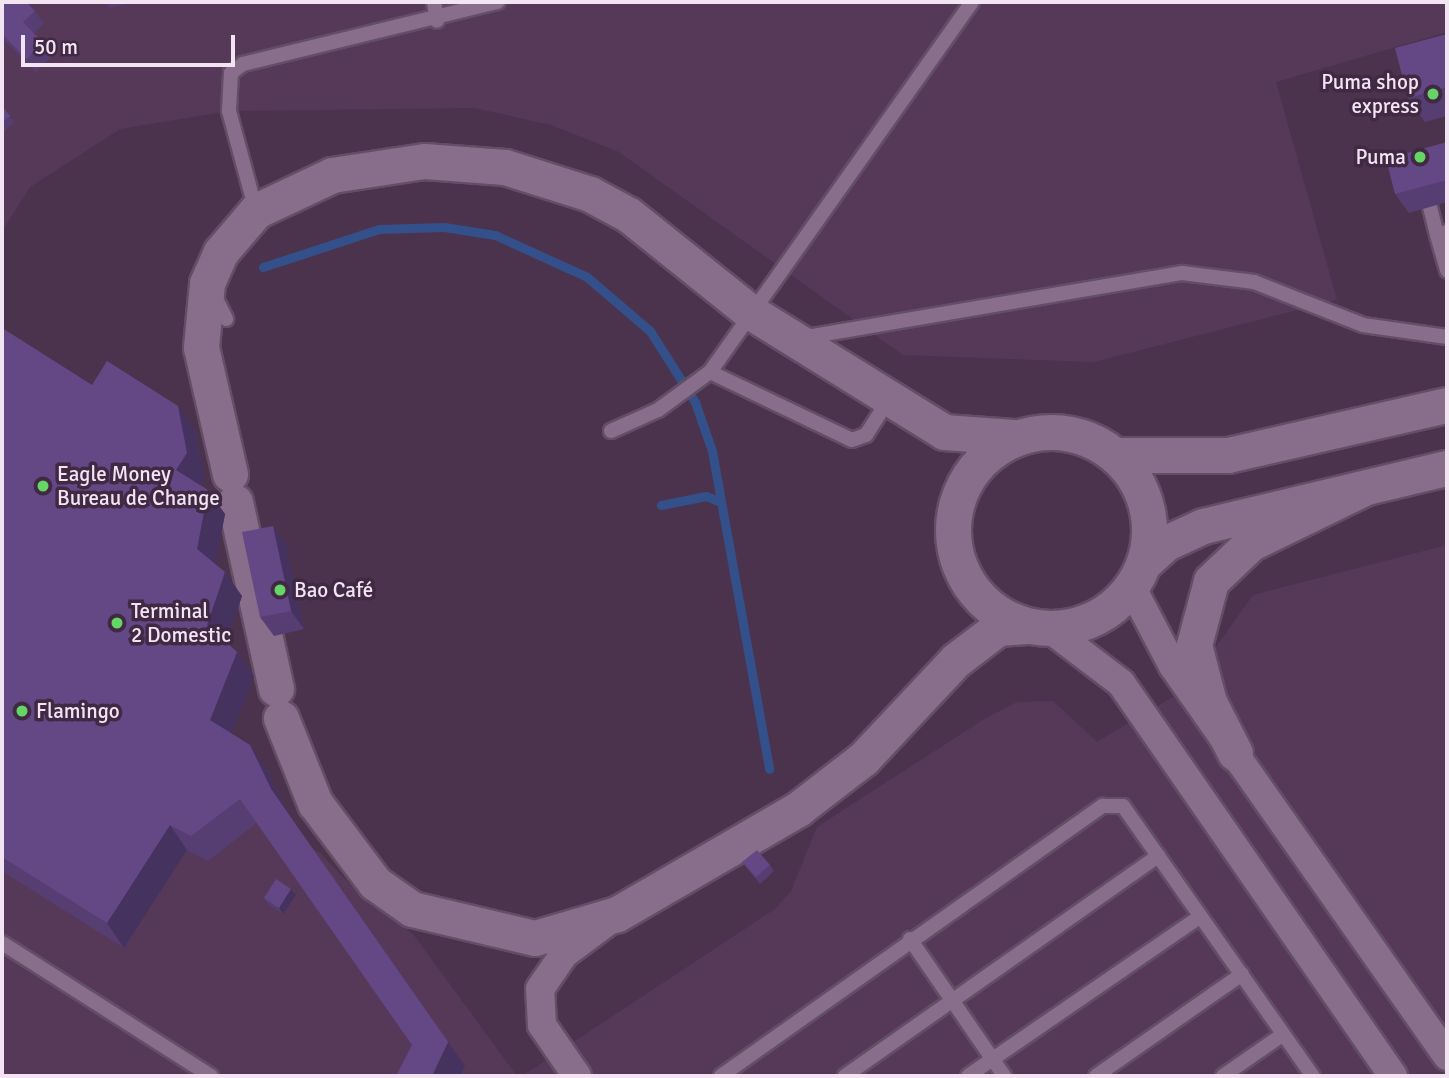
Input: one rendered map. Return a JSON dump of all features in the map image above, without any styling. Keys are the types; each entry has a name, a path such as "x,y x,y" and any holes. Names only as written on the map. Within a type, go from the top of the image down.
{"street":[{"path":"617,914 535,938 478,930 412,909 375,883 315,803 279,704 201,346 207,282 221,252 256,211 332,175 379,165 505,167 590,194 629,215 749,311 944,432 1013,438 1067,431 1118,454 1228,455 1447,405"},
{"path":"1013,438 968,475 953,516 953,547 966,581 1002,616 1038,628 1121,683 1393,1076"},
{"path":"1118,454 1147,504 1138,575 1173,666 1447,1056"},
{"path":"577,1076 542,1025 540,989 564,954 617,914 798,809 863,759 956,660 998,628 1038,628 1104,614 1166,543 1203,526 1447,468"},
{"path":"1235,753 1209,702 1194,645 1211,581 1251,543 1362,489"}],"lane":[{"path":"434,2 437,21"},
{"path":"256,211 229,111 231,73 243,64 437,21 498,2"},
{"path":"611,431 683,392 710,372 749,311 972,2"},
{"path":"1430,207 1442,233 1447,271"},
{"path":"793,339 1182,273 1254,282 1363,325 1447,337"},
{"path":"207,282 226,319"},
{"path":"710,372 852,440 866,435 890,398"},
{"path":"721,1076 911,939 1103,806 1123,806 1313,1076"},
{"path":"845,1076 1158,856"},
{"path":"968,1076 1199,917"},
{"path":"911,939 1004,1076"},
{"path":"2,943 211,1076"},
{"path":"1096,1076 1242,974"},
{"path":"1223,1076 1282,1035"}],"shaded area":[{"path":"2,2 1447,2 1447,32 1276,82 1337,300 1094,362 903,355 619,152 551,125 475,108 229,111 120,129 30,187 2,231"},
{"path":"2,342 109,409 195,430 204,478 194,495 225,514 214,573 242,596 224,649 254,676 227,745 267,770 210,859 257,823 320,853 368,903 413,934 517,1076 2,1076"},
{"path":"1447,545 1447,1076 522,1076 775,909 791,891 817,827 986,718 1017,702 1053,701 1097,742 1186,689 1253,595"}],"building":[{"path":"2,2 26,2 35,11 23,22 43,43 27,59 2,34"},
{"path":"1447,34 1447,87 1408,98 1395,48"},
{"path":"2,106 10,116 2,122"},
{"path":"1447,142 1447,180 1395,194 1386,159"},
{"name":"Terminal 2 Domestic","path":"2,328 92,385 107,361 178,406 187,453 176,470 208,490 197,549 225,572 207,625 237,652 210,720 250,745 271,789 448,1042 432,1076 396,1076 412,1045 240,799 191,836 170,825 107,923 2,857"},
{"path":"273,526 291,611 260,617 242,532"},
{"path":"757,850 770,865 756,877 742,862"},
{"path":"276,879 291,889 279,908 264,898"}],"waterway":[{"path":"263,267 379,229 444,227 495,235 587,277 650,331 695,402 712,451 769,769"},
{"path":"661,505 706,496 721,502"}],"place":[{"name":"Puma shop express","path":"1433,94"},
{"name":"Puma","path":"1420,157"},
{"name":"Eagle Money Bureau de Change","path":"43,486"},
{"name":"Bao Café","path":"280,590"},
{"name":"Terminal 2 Domestic","path":"117,623"},
{"name":"Flamingo","path":"22,711"}]}
